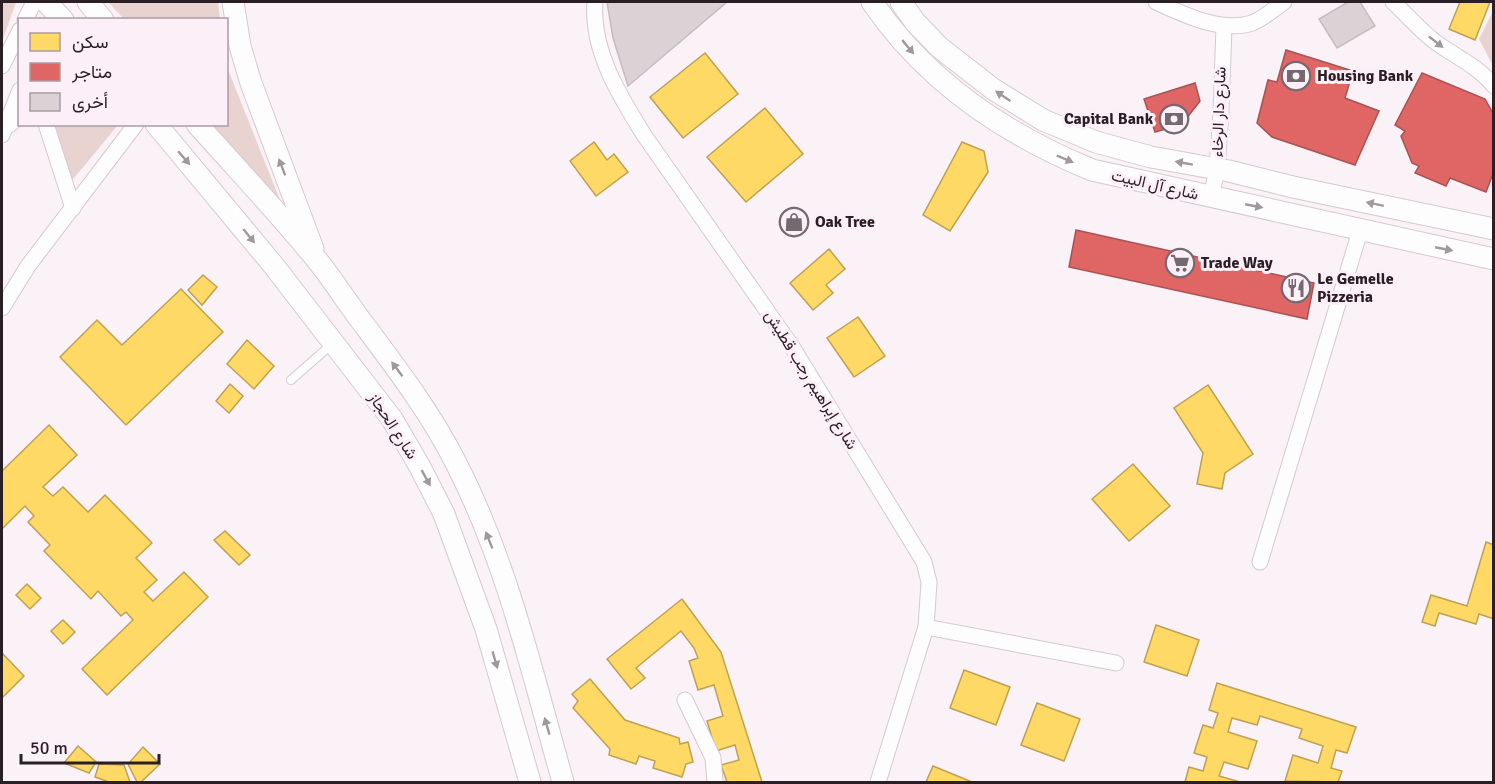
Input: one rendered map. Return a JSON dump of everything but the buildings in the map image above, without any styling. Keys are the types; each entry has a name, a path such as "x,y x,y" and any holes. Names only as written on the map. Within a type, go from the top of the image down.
{"main road":[{"path":"88,2 101,18"},
{"path":"233,2 240,46 251,83 318,261"},
{"name":"شارع آل البيت","path":"872,2 911,52 953,92 1030,143 1092,170 1494,259"},
{"name":"شارع آل البيت","path":"901,2 915,22 939,47 993,89 1043,120 1096,142 1140,154 1494,229"},
{"name":"شارع الحجاز","path":"158,126 247,233 392,419 434,492 486,628 530,783"},
{"path":"199,126 318,261 411,388 438,429 458,467 491,545 520,627 566,781"}],"street":[{"path":"26,18 34,2"},
{"name":"شارع إبراهيم رجب قطيش","path":"595,2 594,15 605,63 623,102 792,345 924,562 929,582 926,627 878,783"},
{"path":"1156,2 1224,26 1253,22 1284,2"},
{"path":"1393,2 1434,41 1487,77 1494,86"},
{"name":"شارع دار الرخاء","path":"1211,198 1217,169 1224,26"},
{"path":"2,66 18,34"},
{"path":"9,123 18,96"},
{"path":"47,126 73,208"},
{"path":"2,308 28,266 134,126"},
{"path":"1260,562 1360,231"},
{"path":"926,627 1116,663"},
{"path":"685,700 713,758 716,783"}],"lane":[{"path":"291,381 333,343"}],"shaded area":[{"path":"2,2 16,2 2,42"},
{"path":"108,2 218,2 220,18 123,18"},
{"path":"1494,11 1493,66 1479,39"},
{"path":"228,70 282,205 214,126 228,126"},
{"path":"49,126 117,126 69,184"}],"place":[{"name":"Housing Bank","path":"1296,76"},
{"name":"Capital Bank","path":"1174,119"},
{"name":"Oak Tree","path":"794,222"},
{"name":"Trade Way","path":"1180,263"},
{"name":"Le Gemelle Pizzeria","path":"1296,288"}]}
